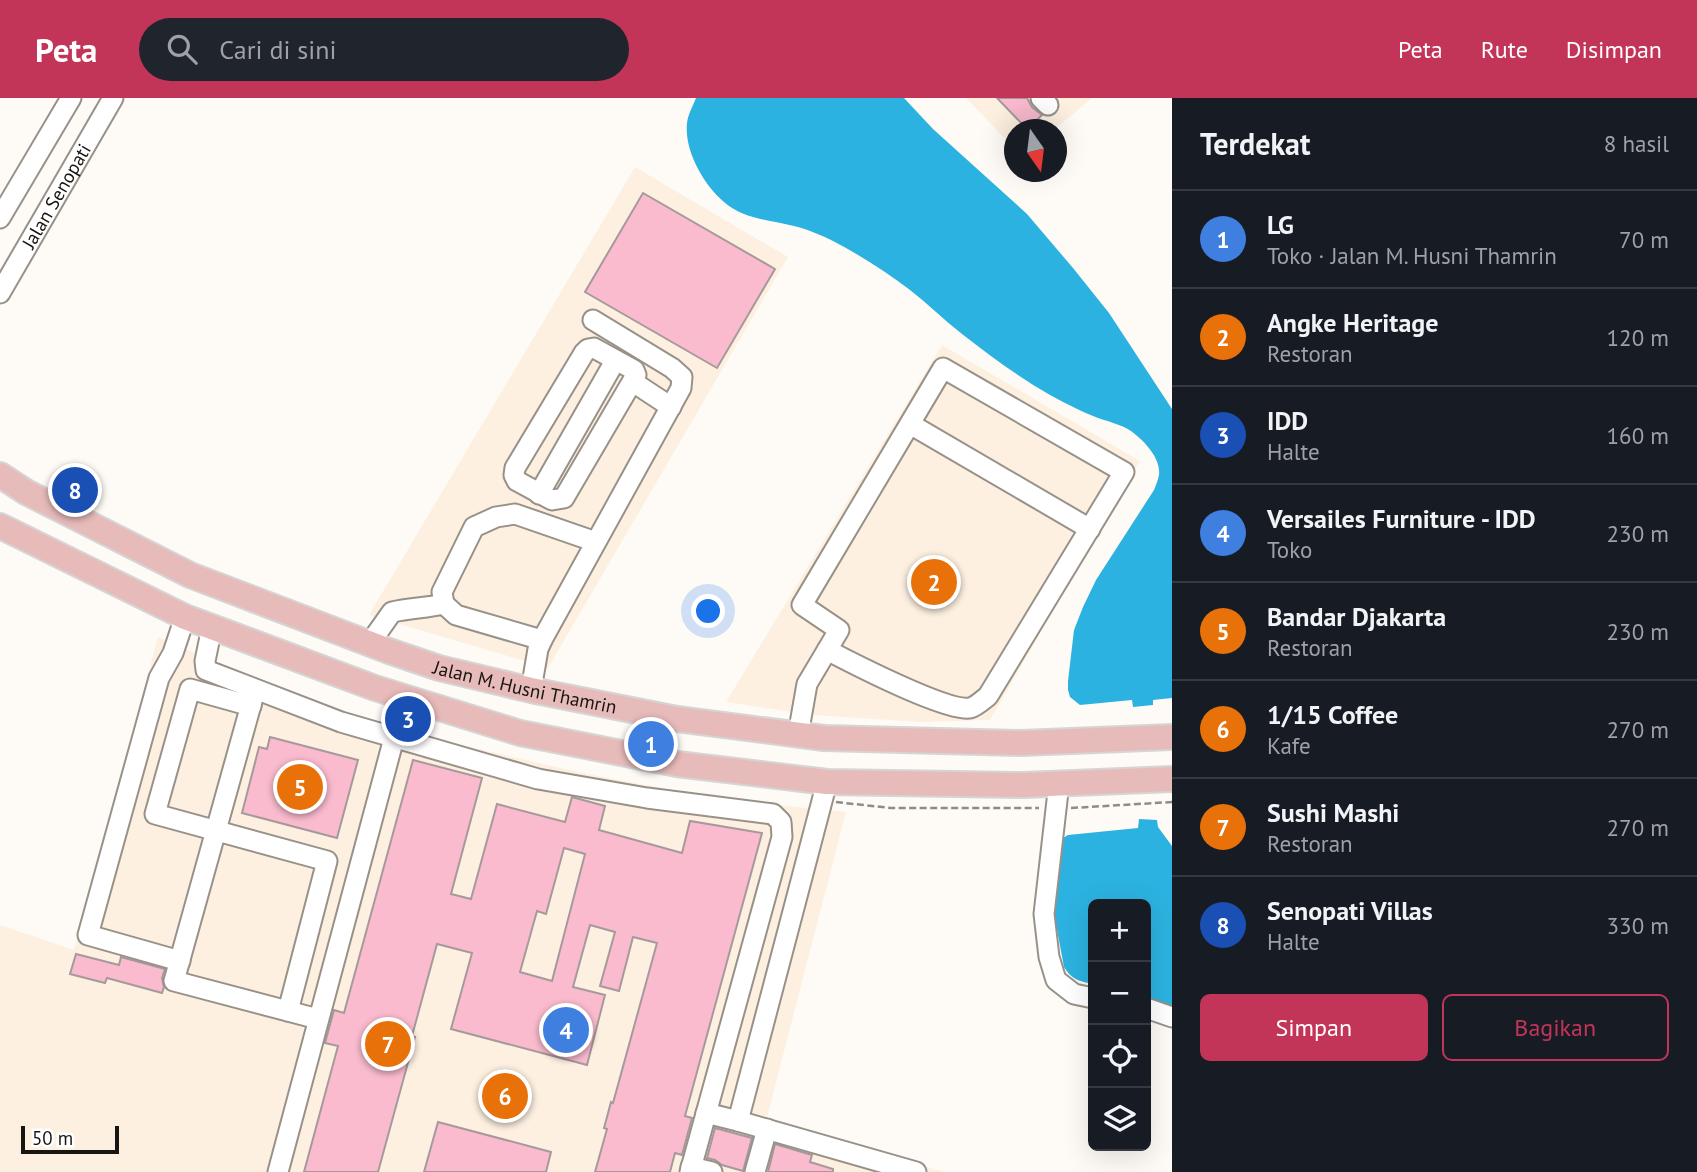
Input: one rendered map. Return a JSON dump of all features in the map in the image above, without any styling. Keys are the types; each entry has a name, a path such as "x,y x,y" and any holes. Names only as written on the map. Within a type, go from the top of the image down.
{"main road":[{"name":"Jalan M. Husni Thamrin","path":"0,475 26,492 190,575 439,668 531,691 677,719 824,738 1021,743 1172,737"},
{"path":"0,526 185,617 375,688 520,733 825,792 1172,779"},
{"path":"375,688 379,647"},
{"path":"402,696 412,658"}],"street":[{"name":"Jalan Senopati","path":"0,218 71,98"},
{"name":"Jalan Senopati","path":"0,293 113,98"},
{"path":"531,691 541,639 681,388 682,377 672,368 593,320"},
{"path":"594,348 615,360 634,370 636,375 564,498 552,500 517,481 515,468 584,353 594,348"},
{"path":"539,494 615,360"},
{"path":"798,735 807,684 827,650 839,630 802,605 943,368 1124,472 988,696 970,708 947,705 827,650"},
{"path":"633,382 671,407"},
{"path":"910,424 1090,529"},
{"path":"541,639 456,615 444,604 442,592 474,527 496,517 515,514 596,542"},
{"path":"379,647 392,612 444,604"},
{"path":"180,961 88,935 159,678 173,653 185,617"},
{"path":"212,627 205,661 206,670 253,697"},
{"path":"288,1011 327,861 155,814 190,689 253,697 538,779 647,798 773,814 781,822 782,836 691,1169 712,1172"},
{"path":"253,697 174,981 318,1019"},
{"path":"278,1172 394,738"},
{"path":"1059,783 1044,914 1049,957 1056,980 1074,994 1088,997"},
{"path":"738,1121 825,792"},
{"path":"320,888 351,897"},
{"path":"745,971 775,979"},
{"path":"1151,1010 1172,1017"},
{"path":"706,1113 916,1172"},
{"path":"755,1172 767,1129"}],"path":[{"path":"825,792 891,808 1055,808 1172,802"}],"shaded area":[{"path":"966,98 1092,98 1067,119 1004,119 1004,138"},
{"path":"635,167 788,257 548,668 369,615"},
{"path":"942,345 1140,461 990,720 919,722 813,715 726,702"},
{"path":"158,637 230,669 343,712 466,746 578,772 719,799 846,812 765,1125 945,1172 0,1172 0,925 74,950"}],"water":[{"path":"696,98 904,98 933,129 1027,214 1109,313 1172,409 1172,698 1153,700 1153,705 1133,707 1132,700 1080,705 1070,697 1068,690 1074,630 1083,607 1096,580 1158,481 1158,464 1149,448 1127,429 1092,416 1016,374 962,334 910,290 853,252 814,232 757,218 731,208 709,186 692,156 687,123"},
{"path":"1139,819 1157,820 1158,827 1172,846 1172,1006 1151,1000 1151,899 1088,899 1088,983 1076,979 1064,967 1052,903 1063,838 1068,835 1138,828"}],"building":[{"path":"997,98 1027,98 1032,107 1042,115 1038,119 1017,119"},
{"path":"643,193 775,269 717,368 585,292"},
{"path":"270,737 358,760 337,838 242,813 259,747 267,749"},
{"path":"413,760 482,778 451,894 471,899 497,804 565,822 572,797 605,806 599,830 682,853 690,821 762,833 685,1116 692,1118 682,1155 675,1153 670,1172 595,1172 607,1129 604,1128 611,1102 613,1103 657,943 633,937 619,991 600,986 615,932 590,925 573,987 605,995 587,1065 451,1029 472,953 437,944 378,1172 304,1172 338,1046 325,1043 334,1010 344,1013","holes":["564,848 585,854 552,981 520,972 537,911 546,914"]},
{"path":"76,954 119,965 121,957 165,969 162,993 107,978 105,983 70,974"},
{"path":"505,1070 522,1076 528,1093 522,1110 505,1116 488,1110 482,1093 488,1076"},
{"path":"438,1122 551,1152 546,1172 424,1172"},
{"path":"715,1128 752,1138 743,1171 707,1158"},
{"path":"775,1144 812,1155 810,1162 833,1169 833,1172 768,1172"}],"place":[{"name":"Senopati Villas","path":"75,490"},
{"name":"Angke Heritage","path":"934,582"},
{"name":"IDD","path":"408,719"},
{"name":"LG","path":"651,744"},
{"name":"Bandar Djakarta","path":"300,787"},
{"name":"Versailes Furniture - IDD","path":"566,1030"},
{"name":"Sushi Mashi","path":"388,1044"},
{"name":"1/15 Coffee","path":"505,1096"}]}
